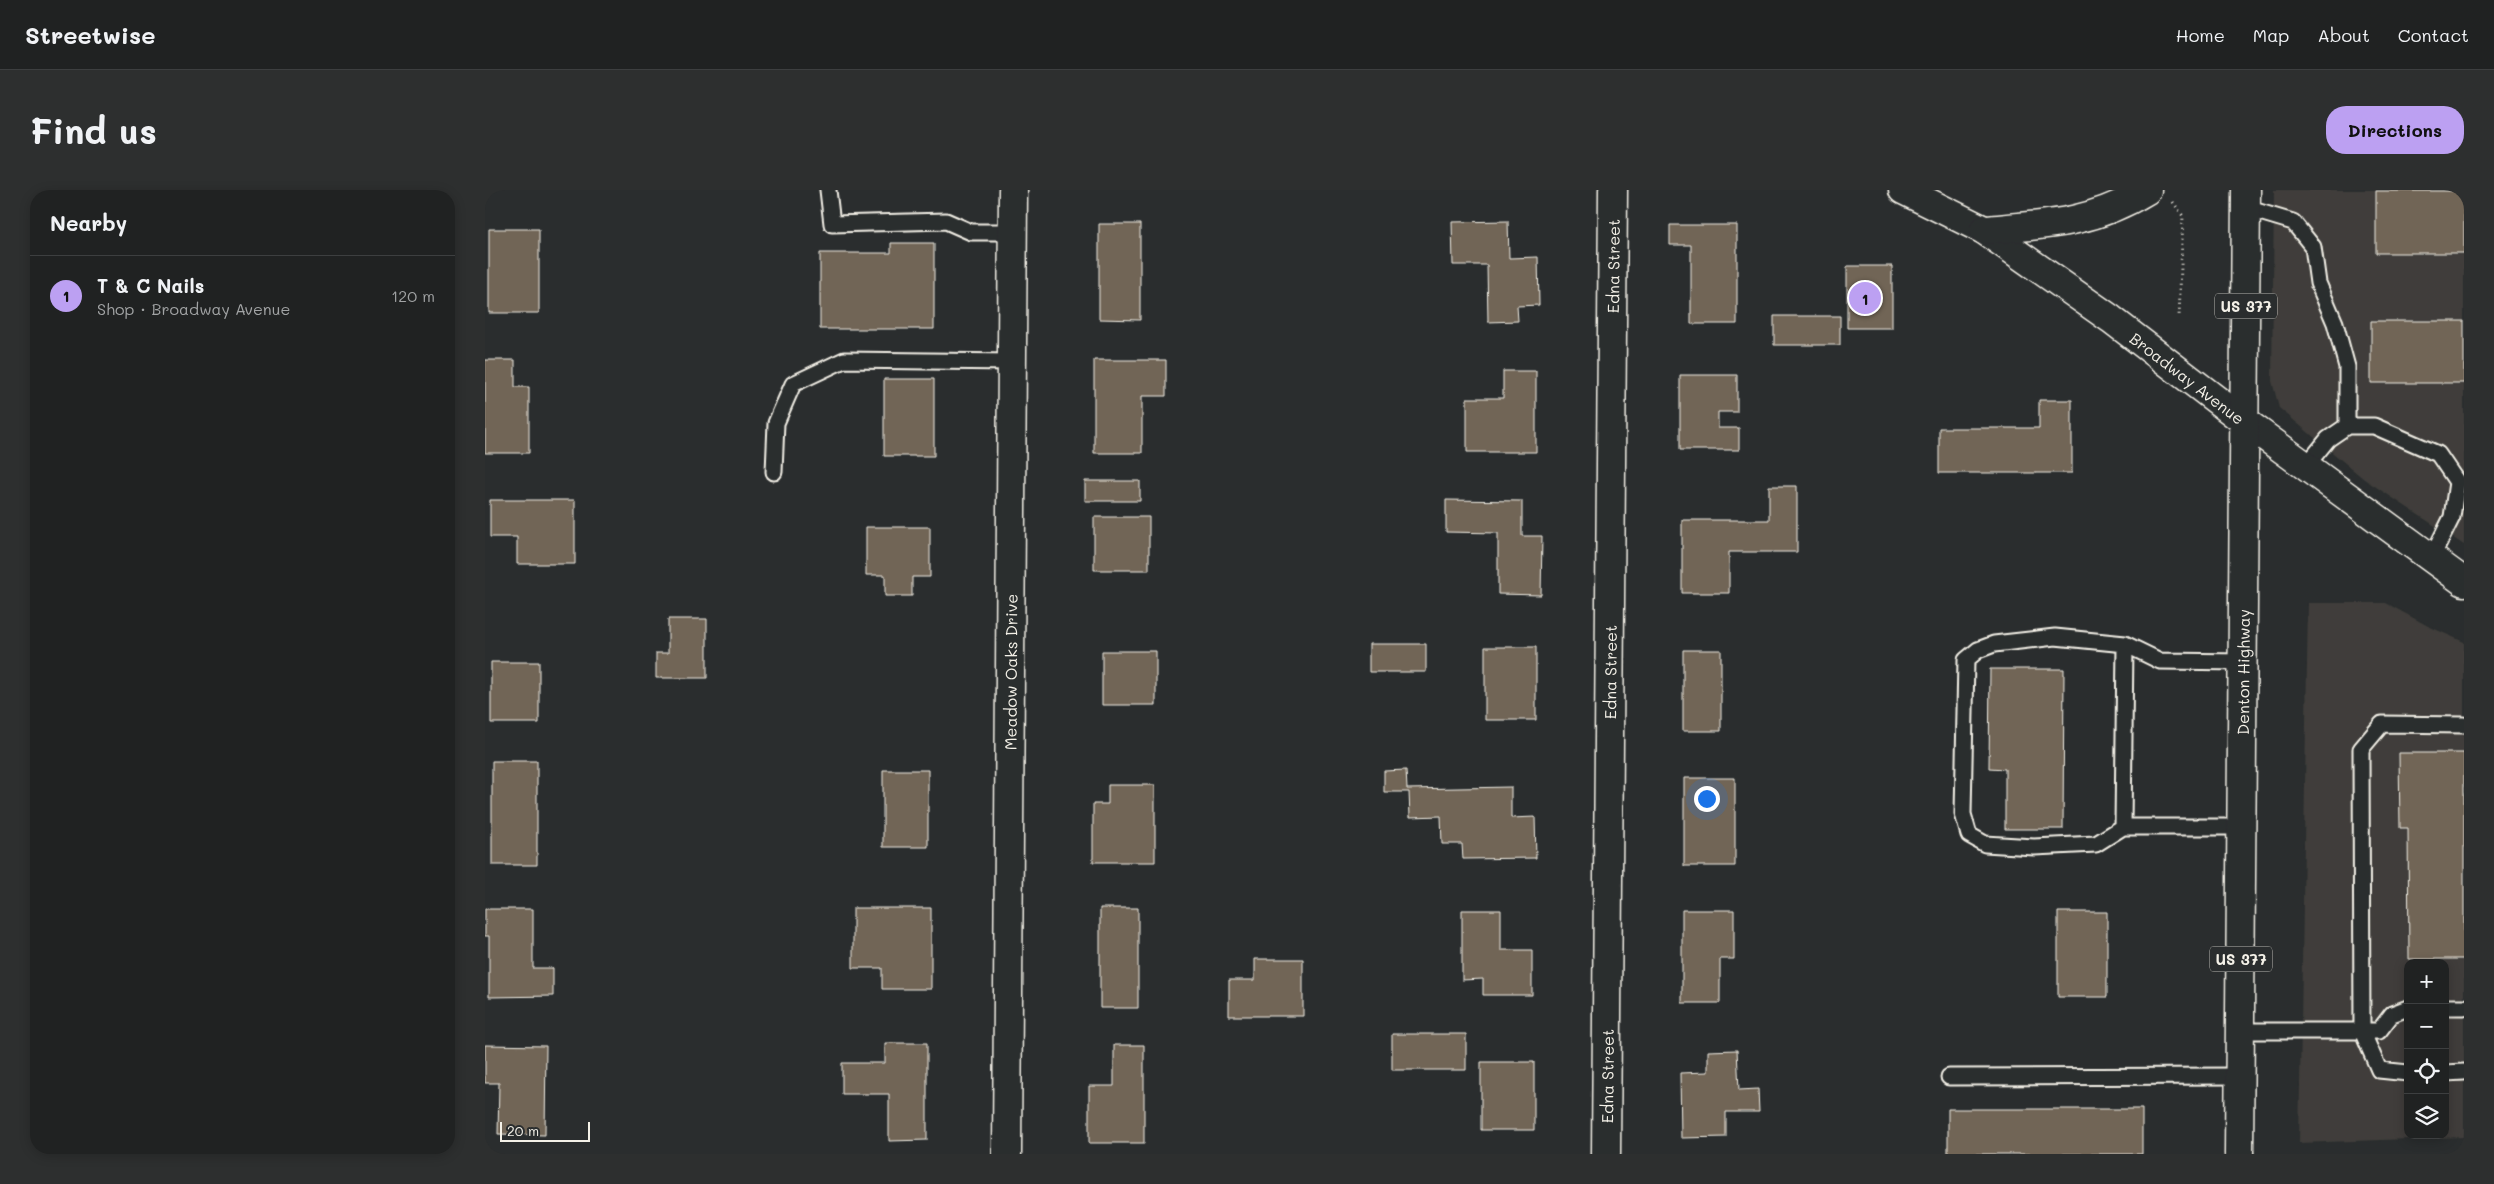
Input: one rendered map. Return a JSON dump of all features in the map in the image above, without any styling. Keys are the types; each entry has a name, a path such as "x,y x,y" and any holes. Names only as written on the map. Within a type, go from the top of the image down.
{"street":[{"name":"Meadow Oaks Drive","path":"1007,1154 1013,190"},
{"name":"Edna Street","path":"1606,1154 1613,190"},
{"name":"Broadway Avenue","path":"1903,190 1984,230 2171,363 2244,421 2464,582"},
{"path":"1984,230 2054,224 2095,216 2128,202 2158,194"},
{"name":"Denton Highway","path":"2239,1154 2246,199"}],"lane":[{"path":"828,190 831,224 946,220 971,232 1013,232"},
{"path":"2246,199 2293,222 2313,247 2318,283 2335,323 2347,366 2347,426"},
{"path":"774,472 776,423 793,384 844,360 1012,362"},
{"path":"2306,466 2328,439 2347,426 2374,426 2401,436 2438,454 2457,482 2452,516 2431,559"},
{"path":"2242,827 2123,827 2096,844 2034,847 1985,844 1969,835 1963,814 1966,660 1979,650 1994,644 2055,637 2125,644 2160,662 2243,662"},
{"path":"2123,827 2125,644"},
{"path":"2404,1073 2379,1070 2362,1031 2361,749 2382,724 2464,725"},
{"path":"2449,1007 2464,1007"},
{"path":"2241,1031 2379,1031 2393,1014 2404,1010"},
{"path":"2449,1073 2464,1072"},
{"path":"1949,1078 2240,1076"}],"path":[{"path":"2158,194 2183,216 2179,317"}],"shaded area":[{"path":"2274,190 2464,190 2464,545 2364,479 2279,408 2272,381"},
{"path":"2308,603 2386,603 2428,626 2464,642 2464,1137 2449,1138 2449,959 2404,959 2404,1139 2409,1139 2299,1143"}],"building":[{"path":"2376,191 2464,191 2464,253 2376,253"},
{"path":"1508,221 1509,258 1538,257 1539,305 1517,306 1518,321 1488,322 1487,265 1453,265 1452,222"},
{"path":"1099,224 1140,224 1140,320 1099,319"},
{"path":"1670,225 1737,225 1737,324 1691,324 1691,245 1670,245"},
{"path":"489,229 539,229 539,313 489,313"},
{"path":"891,243 934,243 934,329 820,329 820,253 891,253"},
{"path":"1847,266 1892,266 1892,328 1847,328"},
{"path":"1774,316 1840,316 1840,345 1774,345"},
{"path":"2371,321 2464,321 2464,383 2371,383"},
{"path":"485,360 515,360 515,387 529,387 529,453 485,453"},
{"path":"1094,360 1166,360 1166,396 1142,396 1142,453 1094,453"},
{"path":"1503,371 1536,371 1536,452 1467,452 1467,398 1503,398"},
{"path":"1680,375 1737,375 1737,412 1718,412 1718,428 1739,428 1739,450 1680,450"},
{"path":"884,379 934,379 934,456 884,456"},
{"path":"2039,400 2072,400 2072,473 1939,473 1939,428 2039,428"},
{"path":"1085,481 1140,481 1140,501 1085,501"},
{"path":"1769,486 1797,486 1797,552 1729,552 1729,593 1682,593 1682,520 1769,520"},
{"path":"490,500 575,500 575,564 517,564 517,537 490,537"},
{"path":"1446,500 1522,501 1522,536 1542,536 1541,595 1498,594 1498,533 1446,532"},
{"path":"1094,517 1149,517 1149,570 1094,570"},
{"path":"866,527 930,527 930,577 912,577 912,596 885,596 885,575 866,575"},
{"path":"668,619 707,619 707,678 656,678 656,653 668,653"},
{"path":"1369,644 1426,644 1426,672 1369,672"},
{"path":"1485,647 1536,647 1536,720 1485,720"},
{"path":"1683,650 1721,650 1721,731 1683,731"},
{"path":"1102,651 1156,651 1156,705 1102,705"},
{"path":"491,662 539,662 539,723 491,723"},
{"path":"1990,669 2064,669 2063,829 2005,829 2005,769 1989,768"},
{"path":"2399,753 2464,753 2464,959 2409,959 2408,828 2400,828"},
{"path":"492,761 537,761 537,865 492,865"},
{"path":"883,770 928,770 928,847 883,847"},
{"path":"1406,770 1407,789 1511,787 1511,818 1535,817 1536,858 1463,859 1462,844 1442,844 1441,816 1410,817 1409,792 1384,792 1384,771"},
{"path":"1684,778 1735,778 1735,866 1684,866"},
{"path":"1108,785 1155,785 1155,862 1093,862 1093,804 1108,804"},
{"path":"853,908 931,908 931,989 882,989 882,968 853,968"},
{"path":"1100,908 1138,908 1138,1008 1100,1008"},
{"path":"485,909 533,909 533,968 553,968 553,996 489,997 489,936 485,936"},
{"path":"1462,910 1501,910 1501,950 1532,950 1532,995 1483,995 1483,979 1462,980"},
{"path":"1682,910 1734,910 1734,959 1720,959 1720,1003 1682,1003"},
{"path":"2058,912 2107,912 2107,997 2058,997"},
{"path":"1255,959 1303,959 1303,1016 1229,1016 1229,980 1255,980"},
{"path":"1392,1034 1466,1034 1466,1070 1392,1070"},
{"path":"885,1043 927,1043 927,1140 889,1141 889,1094 842,1094 842,1063 885,1063"},
{"path":"485,1045 546,1046 545,1135 498,1134 499,1083 485,1083"},
{"path":"1114,1045 1144,1045 1144,1143 1089,1143 1089,1086 1114,1086"},
{"path":"1737,1050 1739,1090 1758,1089 1759,1112 1726,1112 1726,1137 1681,1138 1680,1073 1708,1072 1708,1051"},
{"path":"1481,1062 1534,1062 1534,1130 1481,1130"},
{"path":"1948,1109 2142,1109 2142,1154 1948,1154"}],"place":[{"name":"T & C Nails","path":"1865,298"}]}
